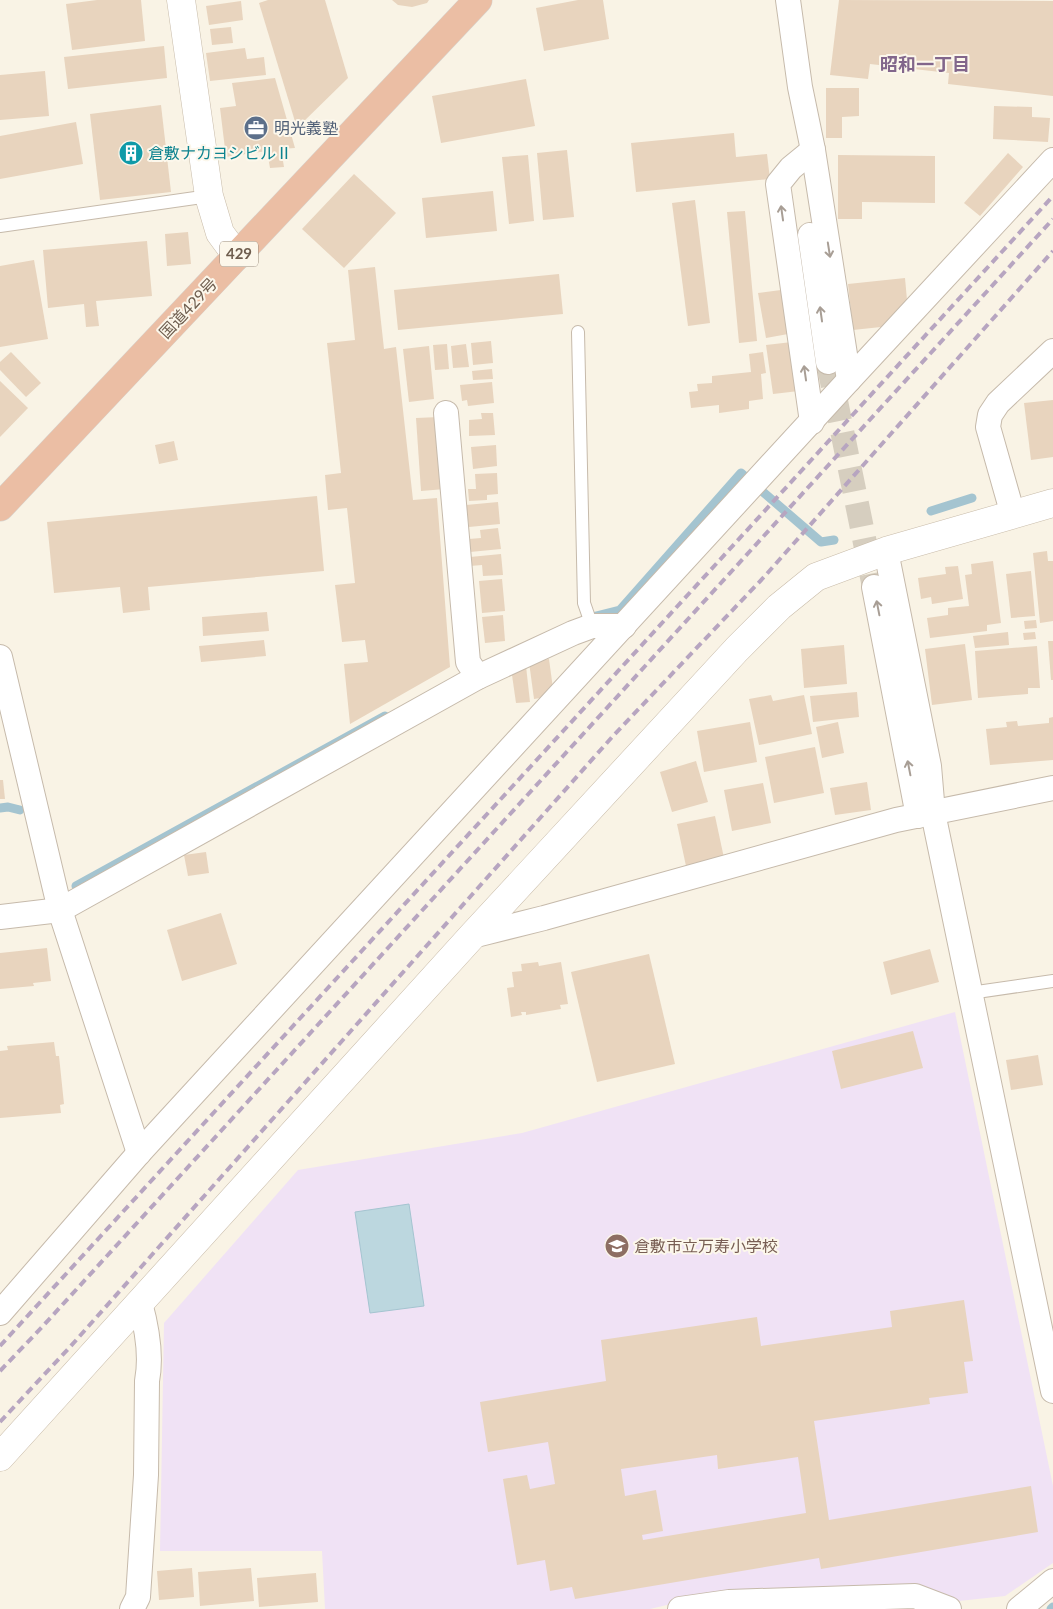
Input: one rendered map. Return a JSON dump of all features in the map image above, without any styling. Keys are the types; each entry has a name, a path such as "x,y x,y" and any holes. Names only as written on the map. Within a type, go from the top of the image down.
{"highway":[{"name":"国道429号","path":"0,507 478,0"}],"street":[{"path":"181,0 209,196 220,233 237,256"},
{"path":"788,0 800,87 813,150 849,380"},
{"path":"813,150 803,188 828,362"},
{"path":"812,422 778,184 791,168 813,150"},
{"path":"0,1313 139,1153 1053,160"},
{"path":"1013,515 988,427 990,415 998,403 1053,351"},
{"path":"446,413 473,671"},
{"path":"0,1457 472,936 737,649 779,607 816,577 886,551 1053,503"},
{"path":"886,551 929,766 925,814"},
{"path":"874,587 925,814 970,993 1053,1391"},
{"path":"0,917 60,910 473,671 573,633 590,620 624,626"},
{"path":"0,657 60,910 139,1153"},
{"path":"472,936 544,918 896,820 1053,788"},
{"path":"132,1609 138,1597 146,1475 147,1381 150,1366 146,1324 140,1303"},
{"path":"1019,1609 1053,1581"},
{"path":"680,1609 729,1602 916,1596 949,1609"}],"lane":[{"path":"0,226 209,196"},
{"path":"578,332 584,603 590,620"},
{"path":"970,993 1053,981"}],"shaded area":[{"name":"倉敷市立万寿小学校","path":"955,1012 1053,1486 1053,1563 1005,1596 959,1601 914,1586 713,1594 650,1609 325,1609 322,1551 160,1551 164,1323 298,1170 522,1133"}],"water":[{"path":"409,1204 424,1306 370,1313 355,1212"}],"building":[{"path":"97,0 141,0 145,41 72,50 66,4"},
{"path":"268,0 325,0 348,78 297,128 259,3"},
{"path":"392,0 429,0 427,3 412,7 398,5"},
{"path":"578,0 603,0 609,39 544,51 536,8"},
{"path":"839,0 1053,1 1053,96 948,84 949,73 870,64 868,79 830,75"},
{"path":"241,1 243,20 209,25 206,6"},
{"path":"231,27 233,43 212,45 210,29"},
{"path":"164,46 167,78 68,89 64,57"},
{"path":"245,48 247,59 264,57 266,75 210,81 206,53"},
{"path":"45,71 49,116 0,120 0,75"},
{"name":"明光義塾","path":"275,78 295,148 281,149 284,167 270,168 267,151 226,157 220,108 236,106 232,83"},
{"path":"526,79 535,126 441,143 432,96"},
{"path":"826,88 859,88 859,116 842,117 842,138 826,138"},
{"name":"倉敷ナカヨシビルⅡ","path":"161,105 171,192 100,200 90,114"},
{"path":"994,106 1032,107 1032,117 1050,118 1048,142 993,139"},
{"path":"76,122 83,164 0,179 0,136"},
{"path":"734,133 736,157 767,154 770,179 636,192 631,143"},
{"path":"567,150 574,217 543,220 537,153"},
{"path":"1008,153 1023,167 980,216 964,203"},
{"path":"528,155 534,221 509,224 502,157"},
{"path":"838,155 935,156 935,203 862,202 862,219 838,219"},
{"path":"354,174 396,213 344,268 302,229"},
{"path":"493,191 497,231 426,238 422,198"},
{"path":"695,200 710,323 688,326 672,203"},
{"path":"745,211 757,341 739,343 727,212"},
{"path":"188,232 191,264 167,266 165,234"},
{"path":"147,241 152,296 96,301 99,326 86,327 84,304 48,308 43,250"},
{"path":"34,260 48,339 0,347 0,266"},
{"path":"375,267 384,349 396,347 413,500 437,498 450,667 350,724 344,664 368,662 365,640 342,642 335,585 355,583 347,508 328,510 325,475 341,473 327,343 355,340 348,270"},
{"path":"559,274 563,314 398,330 394,290"},
{"path":"905,278 907,300 881,327 853,330 848,284"},
{"path":"781,290 788,334 766,338 758,293"},
{"path":"491,341 493,363 473,365 471,343"},
{"path":"792,342 799,391 773,394 766,345"},
{"path":"447,344 449,369 435,370 433,345"},
{"path":"466,344 469,367 453,368 451,346"},
{"path":"429,346 434,399 409,402 403,349"},
{"path":"11,352 41,383 26,397 0,370 0,362"},
{"path":"763,352 766,373 761,374 763,399 749,401 749,409 719,413 719,405 691,408 689,392 698,391 697,384 712,383 712,376 751,372 749,354"},
{"path":"492,369 493,379 473,380 472,371"},
{"path":"0,381 28,408 0,437"},
{"path":"492,382 494,403 468,406 467,400 462,401 460,385"},
{"path":"1053,400 1053,457 1031,460 1024,403"},
{"path":"481,413 493,413 495,435 469,436 469,420 482,419"},
{"path":"439,417 445,489 421,491 416,418"},
{"path":"174,441 178,460 159,464 155,445"},
{"path":"496,445 497,466 473,469 471,447"},
{"path":"497,473 498,494 487,495 487,500 469,501 468,489 476,489 475,474"},
{"path":"317,496 324,571 148,587 150,610 123,613 120,587 54,593 47,522"},
{"path":"498,502 500,524 469,527 466,505"},
{"path":"498,528 501,549 470,552 469,539 481,538 480,530"},
{"path":"1047,551 1048,561 1053,561 1053,621 1040,623 1033,553"},
{"path":"501,554 503,575 483,576 482,565 470,566 470,557"},
{"path":"993,561 1001,623 987,625 987,631 930,638 927,618 948,615 948,608 969,606 965,575 972,574 971,564"},
{"path":"958,566 963,599 932,604 931,597 921,599 918,578 946,574 945,567"},
{"path":"1031,571 1035,616 1011,618 1006,574"},
{"path":"502,579 505,611 482,613 479,581"},
{"path":"267,612 269,631 203,636 202,617"},
{"path":"503,615 505,641 485,643 482,617"},
{"path":"1036,620 1037,628 1025,629 1024,621"},
{"path":"1008,632 1009,645 975,648 973,636"},
{"path":"1035,632 1036,639 1024,640 1023,633"},
{"path":"264,640 266,656 201,662 199,646"},
{"path":"1048,641 1053,641 1053,680 1051,680"},
{"path":"965,644 972,700 932,705 925,649"},
{"path":"844,645 847,684 804,688 801,649"},
{"path":"1037,646 1040,688 1028,688 1028,694 978,698 975,651"},
{"path":"549,659 554,696 534,699 529,662"},
{"path":"526,666 530,702 516,703 511,668"},
{"path":"857,692 859,717 813,722 810,696"},
{"path":"771,695 773,701 804,695 812,734 759,745 749,699"},
{"path":"1053,717 1053,760 990,765 986,729 1007,727 1006,722 1017,721 1018,726 1049,723 1049,718"},
{"path":"750,722 757,762 704,772 697,731"},
{"path":"838,722 844,753 822,758 816,727"},
{"path":"815,747 824,793 774,803 765,757"},
{"path":"696,761 708,802 672,812 660,772"},
{"path":"0,780 3,780 5,799 0,799"},
{"path":"867,782 871,810 835,815 830,788"},
{"path":"763,783 771,823 732,831 724,790"},
{"path":"715,816 724,858 686,866 677,824"},
{"path":"206,852 209,873 188,876 184,855"},
{"path":"221,913 237,964 182,981 167,930"},
{"path":"47,948 51,981 33,983 34,986 0,989 0,953"},
{"path":"930,949 939,982 891,995 883,962"},
{"path":"649,954 675,1064 597,1082 571,972"},
{"path":"538,962 539,966 561,962 568,1004 560,1005 561,1009 526,1015 526,1012 521,1012 522,1015 511,1017 507,988 514,987 512,972 522,971 521,964"},
{"path":"913,1031 923,1068 841,1089 832,1051"},
{"path":"54,1042 56,1056 59,1056 64,1104 60,1105 61,1113 0,1118 0,1051 8,1050 7,1046"},
{"path":"1038,1055 1043,1085 1011,1090 1006,1060"},
{"path":"964,1300 973,1361 964,1362 968,1393 929,1398 930,1404 814,1421 829,1520 1031,1486 1038,1532 821,1569 819,1558 575,1599 572,1587 550,1591 545,1560 517,1565 503,1479 527,1475 530,1489 555,1484 548,1442 488,1452 480,1402 606,1381 601,1340 757,1317 761,1346 892,1327 890,1311","holes":["717,1455 718,1469 798,1457 806,1513 643,1540 642,1535 663,1531 656,1490 625,1496 621,1469"]},
{"path":"192,1568 194,1597 159,1600 157,1571"},
{"path":"251,1568 254,1601 200,1606 198,1572"},
{"path":"316,1573 318,1602 259,1607 257,1578"}],"waterway":[{"path":"592,617 620,610 741,473 821,542 834,540"},
{"path":"931,511 972,498"},
{"path":"76,886 385,716"},
{"path":"0,808 8,807 20,810"}],"tunnel":[{"path":"828,362 874,587"}],"railway":[{"path":"0,1346 1053,196"},
{"path":"0,1371 1053,219"},
{"path":"0,1422 70,1347 613,736 764,577 1053,251"}],"place":[{"name":"明光義塾","path":"256,128"},
{"name":"倉敷ナカヨシビルⅡ","path":"131,153"},
{"name":"倉敷市立万寿小学校","path":"617,1246"}],"district":[{"name":"昭和一丁目","path":"925,65"}]}
